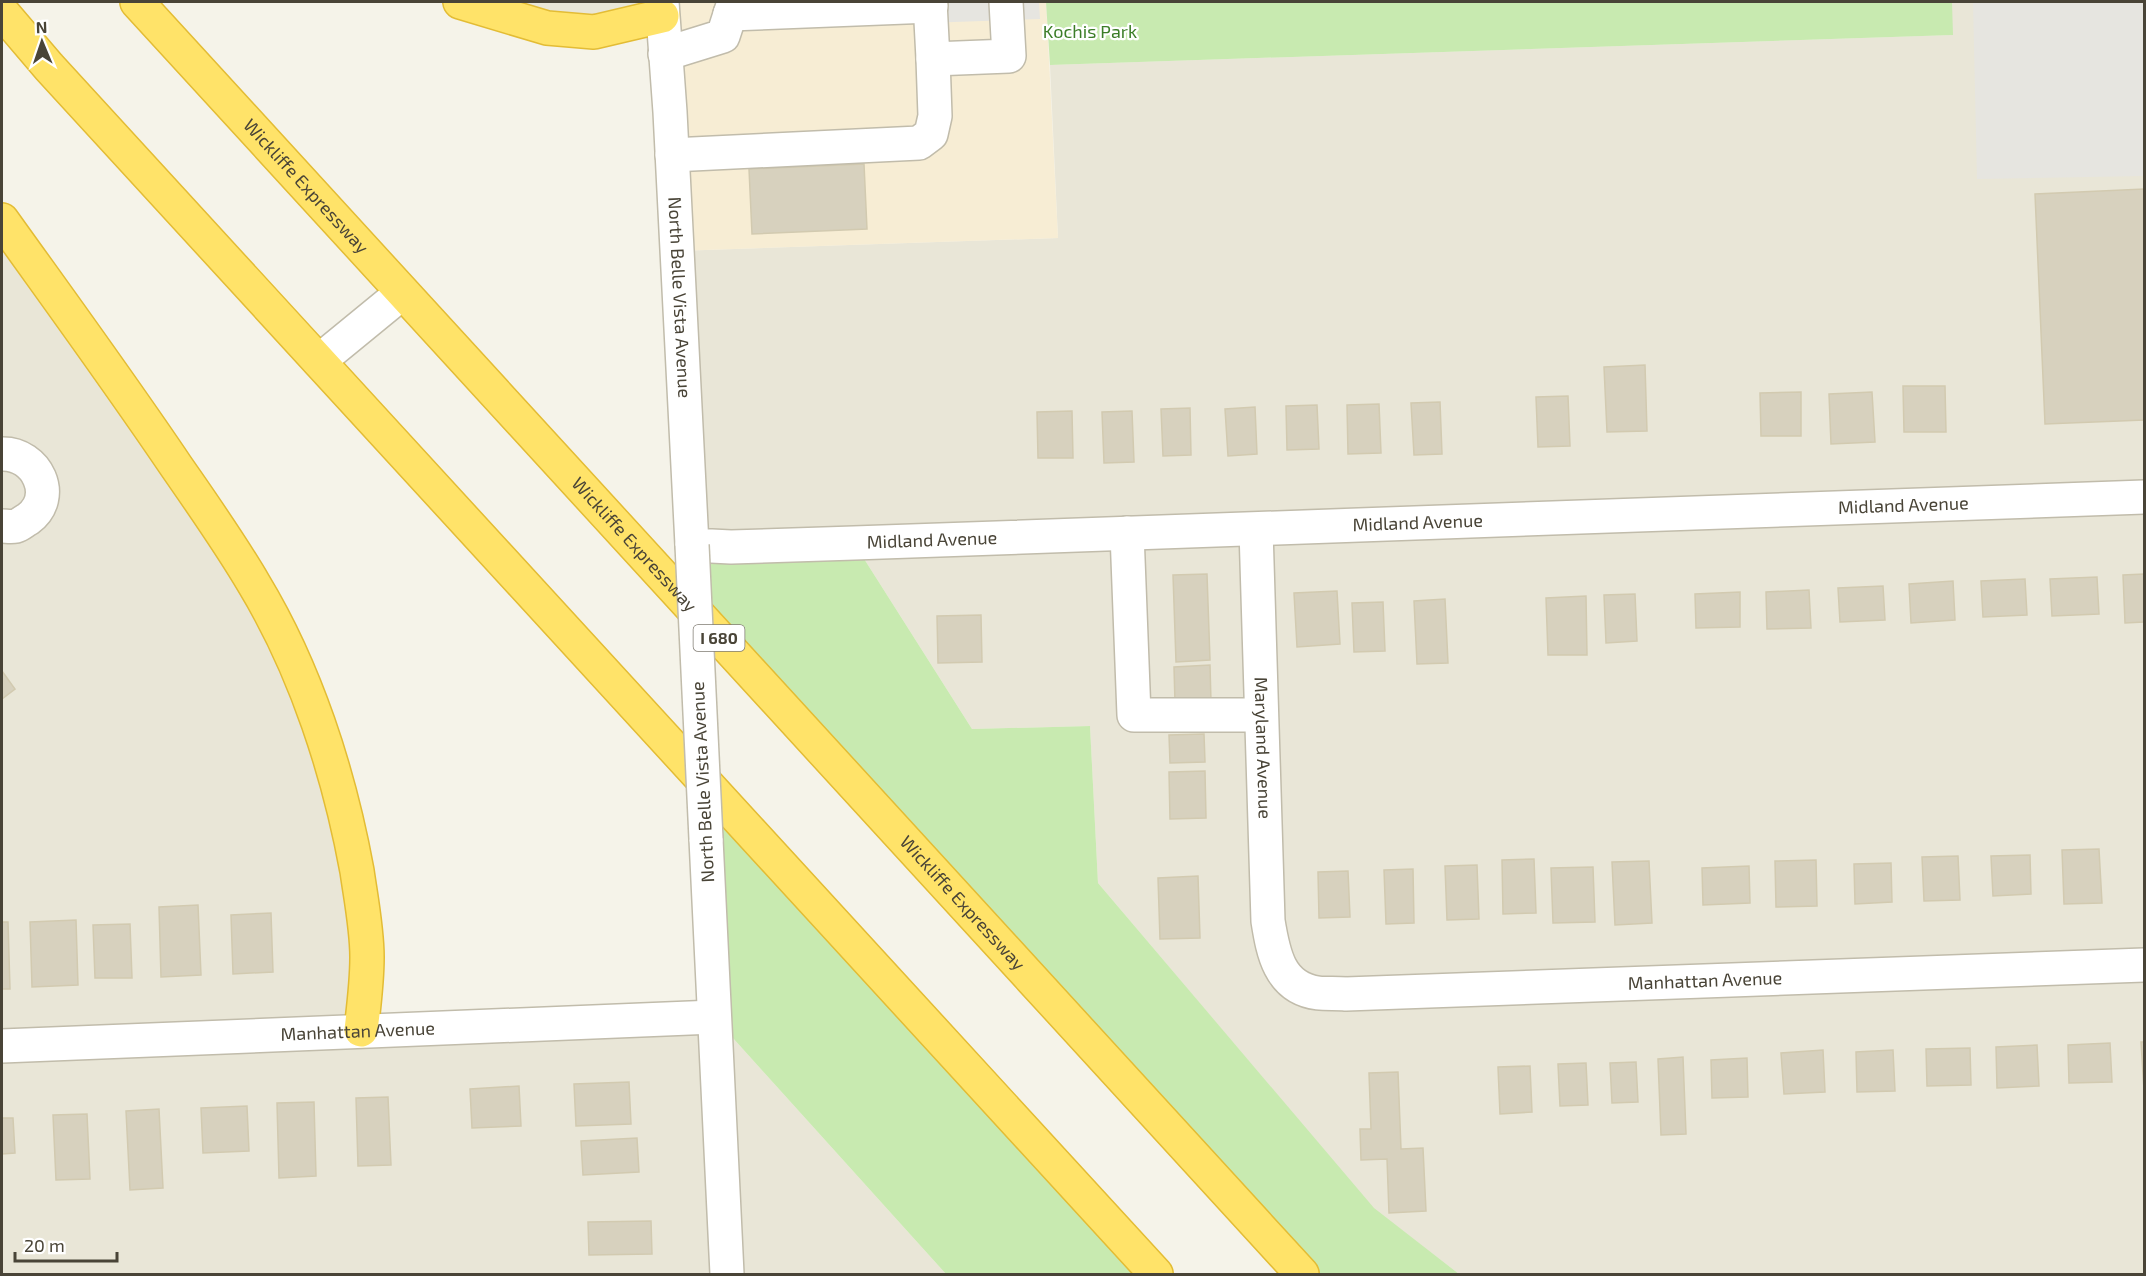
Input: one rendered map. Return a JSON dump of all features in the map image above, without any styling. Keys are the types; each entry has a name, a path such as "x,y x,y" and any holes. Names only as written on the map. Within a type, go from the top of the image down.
{"highway":[{"name":"Wickliffe Expressway","path":"137,2 1302,1275"},
{"path":"460,2 547,28 594,32 662,9"},
{"path":"2,12 1155,1275"},
{"path":"2,220 147,422 219,527 255,585 291,654 331,760 351,838 362,902 367,955 361,1030"}],"street":[{"path":"933,59 1009,56 1006,2"},
{"path":"666,54 723,36 732,8 930,4 935,116 931,134 919,143 672,155"},
{"name":"North Belle Vista Avenue","path":"662,9 672,155 727,1275"},
{"path":"319,361 402,293"},
{"path":"2,454 24,459 39,474 43,494 34,514 17,526 2,526"},
{"name":"Midland Avenue","path":"692,545 731,547 1256,530 2145,497"},
{"name":"Maryland Avenue","path":"1256,530 1268,921 1274,955 1279,964"},
{"path":"1127,533 1134,715 1262,715"},
{"name":"Manhattan Avenue","path":"1279,964 1286,976 1300,987 1316,993 2145,965"},
{"name":"Manhattan Avenue","path":"2,1046 714,1017"}],"shaded area":[{"path":"460,2 662,2 594,32"},
{"path":"663,2 1046,2 1058,238 676,251"},
{"path":"751,2 1039,2 1040,19 752,29"},
{"path":"1952,2 2144,2 2144,1274 1459,1274 1374,1209 1098,883 1090,726 972,729 854,543 692,545 676,251 1058,238 1050,65 1952,35"},
{"path":"1973,2 2144,2 2144,176 1977,179"},
{"path":"2,220 219,527 331,760 361,1030 714,1017 946,1274 2,1274"}],"green space":[{"name":"Kochis Park","path":"1046,2 1952,2 1953,35 1050,65"},
{"path":"854,543 972,729 1090,726 1098,883 1374,1208 1459,1274 1302,1274 691,607 692,545"},
{"path":"701,779 1156,1274 946,1274 714,1017"}],"building":[{"path":"864,164 867,229 752,234 749,169"},
{"path":"2144,189 2144,420 2045,424 2035,194"},
{"path":"1645,365 1647,431 1607,432 1604,367"},
{"path":"1903,386 1945,386 1946,432 1904,432"},
{"path":"1801,392 1801,436 1761,436 1760,393"},
{"path":"1872,392 1875,442 1831,444 1829,394"},
{"path":"1568,396 1570,446 1538,447 1536,397"},
{"path":"1440,402 1442,454 1414,455 1411,403"},
{"path":"1379,404 1381,453 1348,454 1347,405"},
{"path":"1317,405 1319,449 1287,450 1286,406"},
{"path":"1255,407 1257,454 1228,456 1225,409"},
{"path":"1190,408 1191,455 1163,456 1161,409"},
{"path":"1072,411 1073,458 1038,458 1037,412"},
{"path":"1132,411 1134,462 1104,463 1102,412"},
{"path":"1207,574 1210,660 1176,662 1173,575"},
{"path":"2144,574 2144,622 2125,623 2123,575"},
{"path":"2097,577 2099,614 2052,616 2050,579"},
{"path":"2025,579 2027,615 1983,617 1981,581"},
{"path":"1953,581 1955,620 1911,623 1909,584"},
{"path":"1883,586 1885,620 1840,622 1838,588"},
{"path":"1809,590 1811,628 1767,629 1766,592"},
{"path":"1337,591 1340,644 1297,647 1294,593"},
{"path":"1740,592 1740,627 1696,628 1695,594"},
{"path":"1635,594 1637,641 1606,643 1604,595"},
{"path":"1586,596 1587,655 1548,655 1546,598"},
{"path":"1445,599 1448,663 1417,664 1414,601"},
{"path":"1383,602 1385,651 1354,652 1352,603"},
{"path":"981,615 982,662 938,663 937,616"},
{"path":"1210,665 1211,702 1175,703 1174,667"},
{"path":"2,671 15,689 2,699"},
{"path":"1204,734 1205,762 1170,763 1169,735"},
{"path":"1205,771 1206,818 1170,819 1169,772"},
{"path":"2099,849 2102,903 2064,904 2062,850"},
{"path":"2030,855 2031,894 1993,896 1991,856"},
{"path":"1958,856 1960,900 1924,901 1922,857"},
{"path":"1534,859 1536,913 1503,914 1502,860"},
{"path":"1816,860 1817,906 1776,907 1775,861"},
{"path":"1649,861 1652,923 1615,925 1612,862"},
{"path":"1891,863 1892,902 1855,904 1854,864"},
{"path":"1477,865 1479,919 1447,920 1445,866"},
{"path":"1749,866 1750,903 1703,905 1702,868"},
{"path":"1593,867 1595,922 1553,923 1551,868"},
{"path":"1413,869 1414,923 1386,924 1384,870"},
{"path":"1348,871 1350,917 1319,918 1318,872"},
{"path":"1198,876 1200,938 1160,939 1158,878"},
{"path":"198,905 201,975 161,977 159,907"},
{"path":"271,913 273,972 233,974 231,915"},
{"path":"76,920 78,985 32,987 30,922"},
{"path":"2,922 8,922 10,989 2,989"},
{"path":"130,924 132,978 95,978 93,925"},
{"path":"2141,1042 2144,1042 2144,1090"},
{"path":"2110,1043 2112,1082 2069,1083 2068,1045"},
{"path":"2037,1045 2039,1086 1997,1088 1996,1047"},
{"path":"1970,1048 1971,1085 1927,1086 1926,1049"},
{"path":"1823,1050 1825,1092 1784,1094 1781,1053"},
{"path":"1893,1050 1895,1091 1857,1092 1856,1052"},
{"path":"1683,1057 1686,1134 1661,1135 1658,1059"},
{"path":"1747,1058 1748,1097 1712,1098 1711,1060"},
{"path":"1636,1062 1638,1102 1612,1103 1610,1063"},
{"path":"1586,1063 1588,1105 1560,1106 1558,1064"},
{"path":"1530,1066 1532,1112 1500,1114 1498,1067"},
{"path":"1398,1072 1401,1149 1423,1148 1426,1211 1389,1213 1387,1159 1361,1160 1360,1129 1371,1129 1369,1073"},
{"path":"629,1082 631,1124 576,1126 574,1084"},
{"path":"519,1086 521,1126 472,1128 470,1089"},
{"path":"388,1097 391,1165 358,1166 356,1098"},
{"path":"314,1102 316,1176 279,1178 277,1103"},
{"path":"247,1106 249,1151 203,1153 201,1108"},
{"path":"159,1109 163,1188 130,1190 126,1111"},
{"path":"87,1114 90,1179 56,1180 53,1115"},
{"path":"2,1118 13,1118 15,1153 2,1154"},
{"path":"637,1138 639,1172 583,1175 581,1141"},
{"path":"651,1221 652,1254 589,1255 588,1222"}]}
